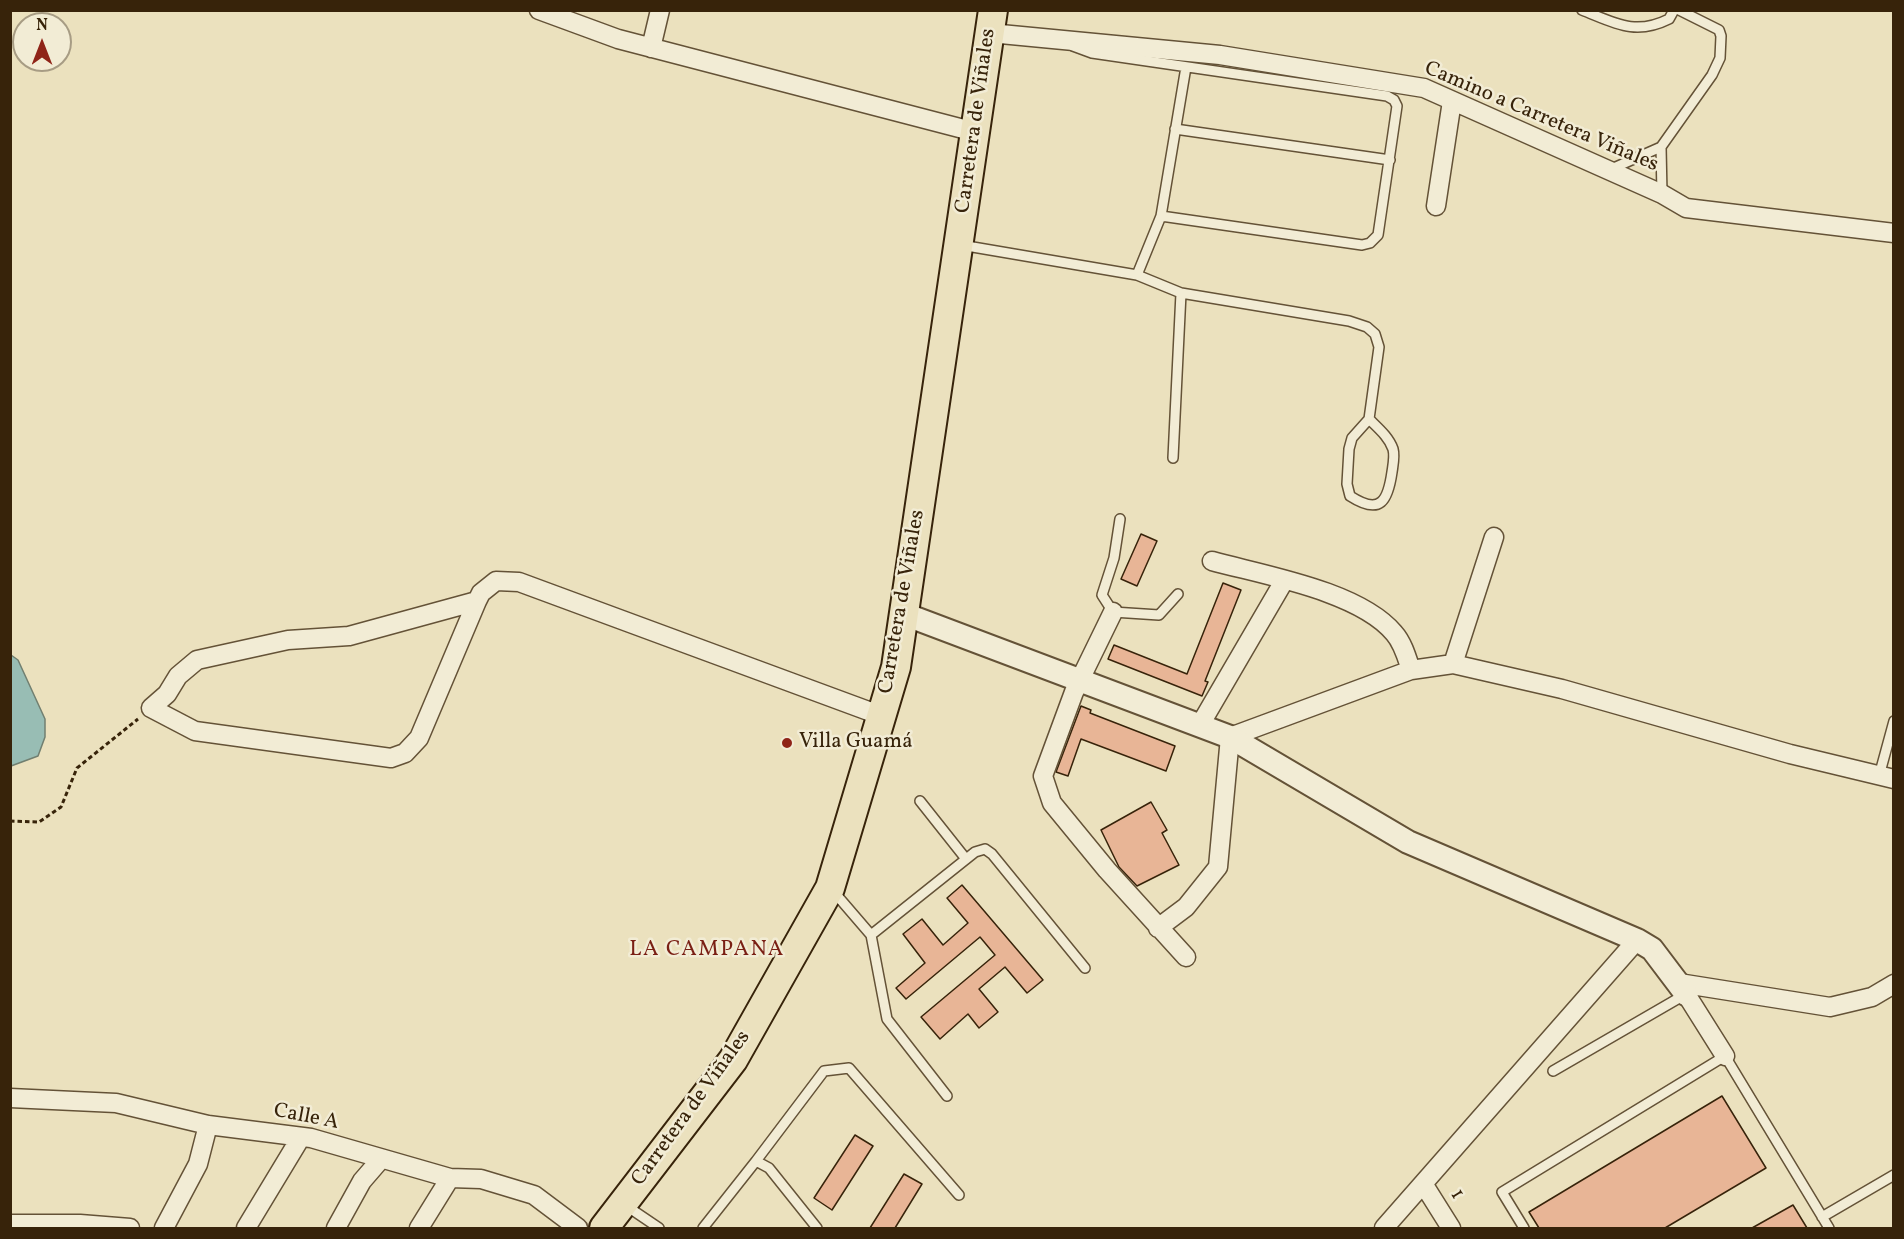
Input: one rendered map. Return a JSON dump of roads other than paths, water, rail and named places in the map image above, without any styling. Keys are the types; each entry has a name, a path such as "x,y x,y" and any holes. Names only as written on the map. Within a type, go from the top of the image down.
{"main road":[{"name":"Carretera de Viñales","path":"604,1228 733,1060 830,888 896,667 991,22"}],"street":[{"path":"539,10 618,39 975,132"},
{"path":"651,48 660,10"},
{"name":"Camino a Carretera Viñales","path":"991,22 1059,39 1220,55 1424,88 1662,194 1686,208 1893,233"},
{"path":"1436,206 1452,101"},
{"path":"1453,664 1494,537"},
{"path":"1212,561 1320,590 1349,602 1383,623 1399,640 1412,670"},
{"path":"477,602 349,636 288,640 197,660 178,676 167,693 151,708 195,731 391,758 405,753 419,738 481,593 496,581 519,582 882,716"},
{"path":"1200,725 1284,581"},
{"path":"1113,612 1080,680 1043,776 1052,803 1158,928 1186,957"},
{"path":"904,614 1230,737 1408,842 1637,940 1652,949 1682,989 1725,1056"},
{"path":"1230,737 1412,670 1453,664 1562,689 1790,754 1886,777"},
{"path":"1158,928 1186,908 1218,867 1230,737"},
{"path":"1384,1228 1637,940"},
{"path":"1682,989 1830,1007 1846,1006 1872,997 1893,984"},
{"name":"Calle A","path":"10,1098 116,1103 208,1125 311,1138 450,1179 481,1179 534,1196 578,1228"},
{"path":"164,1228 198,1164 208,1125"},
{"path":"246,1228 301,1137"},
{"path":"336,1228 362,1181 381,1159"},
{"path":"419,1228 450,1179"},
{"name":"1","path":"1424,1185 1451,1228"},
{"path":"10,1224 80,1224 130,1228"}],"lane":[{"path":"1582,10 1628,28 1641,29 1669,19 1674,10"},
{"path":"1607,171 1661,147 1712,75 1720,58 1721,36 1715,26 1679,10"},
{"path":"1059,39 1092,53 1387,96 1394,100 1397,106 1378,235 1370,243 1362,245 1161,216"},
{"path":"1137,275 1161,216 1186,67"},
{"path":"1175,129 1390,160"},
{"path":"1661,147 1662,194"},
{"path":"959,244 1137,275 1181,293 1350,321 1367,327 1375,334 1379,347 1369,419 1352,438 1347,484 1350,496 1371,504 1381,503 1389,495 1394,458 1393,448 1386,437 1369,419"},
{"path":"1173,458 1181,293"},
{"path":"1120,519 1114,558 1102,595 1113,612 1159,615 1178,594"},
{"path":"1886,777 1893,721"},
{"path":"920,801 966,859"},
{"path":"871,936 966,859 981,850 990,851 1085,968"},
{"path":"830,888 871,936 887,1019 947,1096"},
{"path":"1553,1071 1682,989"},
{"path":"1524,1228 1502,1192 1725,1056 1828,1228"},
{"path":"703,1228 824,1071 849,1068 959,1196"},
{"path":"756,1161 769,1167 817,1228"},
{"path":"1822,1217 1893,1175"},
{"path":"623,1204 659,1228"}],"water":[{"path":"11,655 18,660 45,719 45,737 38,756 11,766"}],"place":[{"name":"Villa Guamá","path":"787,743"}],"district":[{"name":"LA CAMPANA","path":"707,951"}]}
